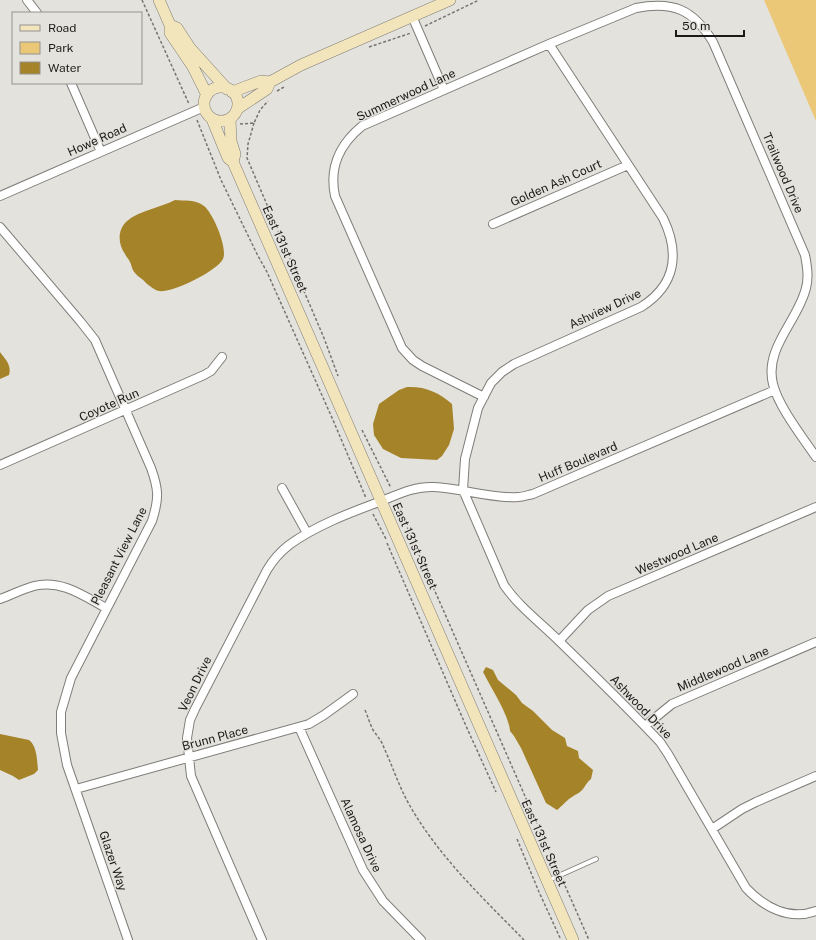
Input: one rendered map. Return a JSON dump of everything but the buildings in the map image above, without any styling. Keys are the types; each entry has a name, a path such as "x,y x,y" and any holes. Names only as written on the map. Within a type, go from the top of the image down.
{"street":[{"path":"26,0 36,12"},
{"path":"159,0 170,25 170,34 193,67 207,95"},
{"path":"237,109 266,89 270,82 301,66 450,0"},
{"name":"Summerwood Lane","path":"484,397 422,366 413,360 402,348 335,196 332,185 334,170 337,157 343,145 362,126 549,44 636,8 652,5 665,5 677,8 688,14"},
{"name":"Trailwood Drive","path":"688,14 699,22 713,42 806,260 808,276 807,287 804,297 777,347 773,360 772,382 779,401 816,457"},
{"path":"412,16 444,90"},
{"path":"170,25 177,28 190,48 229,90 238,102 237,109 230,122 212,119 208,116 204,107 204,102 211,90 220,87 229,90 261,81 270,82"},
{"name":"Ashview Drive","path":"463,490 466,452 473,423 491,383 502,372 514,364 642,307 654,298 664,285 672,269 674,256 671,236 663,218 549,44"},
{"path":"71,84 100,152"},
{"name":"Howe Road","path":"0,196 204,107"},
{"name":"East 131st Street","path":"212,119 228,158 233,162 573,940"},
{"name":"East 131st Street","path":"230,122 231,140 235,154 233,162"},
{"name":"Golden Ash Court","path":"493,224 628,164"},
{"name":"Pleasant View Lane","path":"0,227 95,340 152,468 156,481 158,496 152,521 71,678 62,712 61,734 63,749 76,789"},
{"name":"Coyote Run","path":"0,465 204,375 210,371 222,358"},
{"name":"Huff Boulevard","path":"381,501 394,495 420,487 463,490 490,495 518,497 533,494 775,390"},
{"path":"282,488 307,533"},
{"name":"Ashwood Drive","path":"463,490 504,585 520,605 559,640 660,742 746,888 754,897 767,906 782,913 798,914 816,911"},
{"name":"Veon Drive","path":"262,940 191,776 187,738 190,720 263,576 276,557 289,545 307,533 381,501"},
{"name":"Westwood Lane","path":"559,640 588,610 608,596 816,507"},
{"path":"0,599 33,586 55,584 76,591 106,608"},
{"name":"Middlewood Lane","path":"645,726 672,704 816,642"},
{"name":"Brunn Place","path":"76,789 309,724 324,716 353,694"},
{"name":"Alamosa Drive","path":"299,727 363,870 383,901 421,940"},
{"path":"712,830 742,809 816,776"},
{"name":"Glazer Way","path":"76,789 128,940"}],"lane":[{"path":"547,881 596,859"}],"path":[{"path":"142,0 203,134 214,163 267,272 376,522 386,539 466,726 498,794"},
{"path":"363,49 418,30 479,0"},
{"path":"273,94 288,84"},
{"path":"269,100 260,110 254,123 248,144 247,158 324,338 340,380"},
{"path":"230,122 254,123"},
{"path":"203,134 216,130"},
{"path":"361,428 401,507 409,532 588,940"},
{"path":"365,710 372,728 384,746 400,786 424,828 457,872 524,940"},
{"path":"517,839 538,892 561,940"}],"green space":[{"path":"764,0 816,0 816,121"}],"water":[{"path":"175,200 197,202 208,210 222,239 224,254 223,259 219,264 204,275 174,289 159,291 151,287 134,272 130,261 125,255 121,246 120,233 127,221 132,217"},
{"path":"0,352 8,362 10,371 9,375 0,379"},
{"path":"407,387 425,389 437,393 452,404 454,429 449,445 442,456 437,460 401,458 383,449 374,435 373,424 379,404 399,390"},
{"path":"486,667 493,670 498,680 516,695 522,703 533,711 552,730 565,738 567,746 578,751 579,758 593,770 591,779 582,790 557,810 546,803 521,748 510,731 503,710 483,672"},
{"path":"0,734 29,740 32,743 36,754 38,770 34,774 19,780 0,770"}]}
